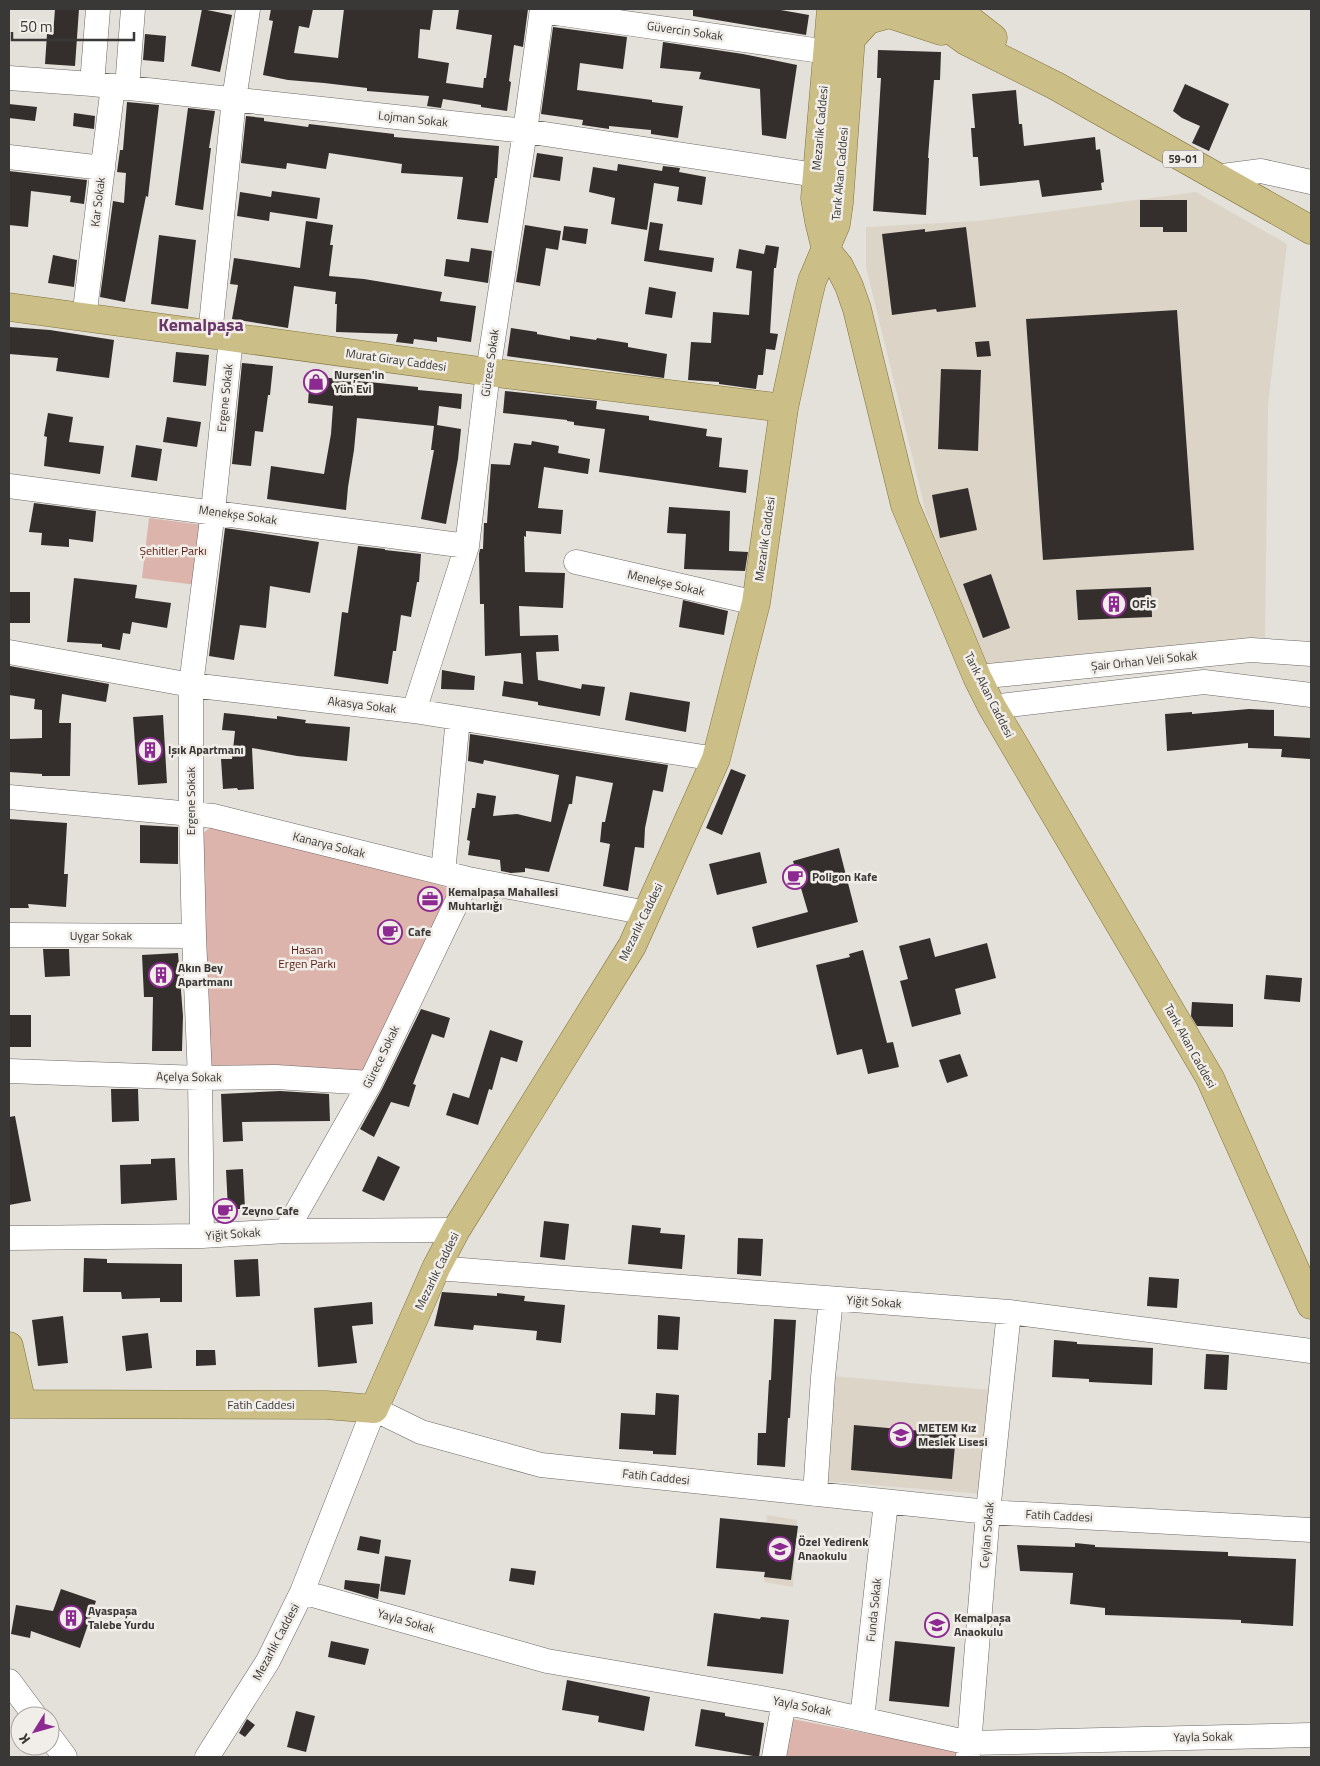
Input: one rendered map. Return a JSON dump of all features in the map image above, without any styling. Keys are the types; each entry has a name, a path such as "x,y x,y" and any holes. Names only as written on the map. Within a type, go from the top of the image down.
{"main road":[{"name":"Mezarlık Caddesi","path":"374,1409 436,1268 456,1230 632,946 716,759 756,603 784,408 812,281 826,250 815,198 816,175 839,46 831,9"},
{"name":"Tarık Akan Caddesi","path":"853,9 839,46 840,203 836,224 826,250 839,266 849,286 857,309 906,505 977,677 992,707 1210,1078 1311,1304"},
{"name":"59-01","path":"922,9 966,41 1056,86 1311,230"},
{"path":"956,9 1056,86"},
{"path":"839,46 868,20 889,14 966,41"},
{"name":"Murat Giray Caddesi","path":"9,307 488,372 784,408"},
{"path":"9,1346 15,1404"},
{"name":"Fatih Caddesi","path":"15,1404 326,1405 374,1409"}],"street":[{"path":"98,9 110,86"},
{"name":"Kar Sokak","path":"84,318 103,168 110,86 133,9"},
{"name":"Ergene Sokak","path":"202,1236 200,1078 191,814 191,685 213,511 220,337 234,99 248,9"},
{"name":"Güvercin Sokak","path":"542,10 839,46"},
{"name":"Gürece Sokak","path":"414,711 467,546 488,372 542,10"},
{"name":"Lojman Sokak","path":"9,78 110,86 525,131 816,175"},
{"path":"9,157 103,168"},
{"path":"1215,177 1261,171 1311,182"},
{"name":"Menekşe Sokak","path":"9,486 213,511 467,546"},
{"name":"Menekşe Sokak","path":"576,562 756,603"},
{"name":"Şair Orhan Veli Sokak","path":"977,677 1241,651 1311,654"},
{"path":"1262,688 1264,651"},
{"name":"Akasya Sokak","path":"9,652 191,685 414,711 716,759"},
{"path":"992,707 1204,682 1311,695"},
{"path":"443,873 458,718"},
{"name":"Kanarya Sokak","path":"9,797 213,816 468,879 647,913"},
{"name":"Gürece Sokak","path":"286,1230 370,1083 468,879"},
{"name":"Uygar Sokak","path":"9,935 194,936"},
{"name":"Açelya Sokak","path":"9,1071 200,1078 276,1077 370,1083"},
{"name":"Yiğit Sokak","path":"9,1238 202,1236 286,1230 456,1230"},
{"name":"Yiğit Sokak","path":"436,1268 1009,1312 1311,1351"},
{"path":"815,1494 823,1377 831,1299"},
{"name":"Ceylan Sokak","path":"969,1750 988,1512 1009,1312"},
{"name":"Fatih Caddesi","path":"374,1409 421,1432 541,1465 988,1512 1311,1530"},
{"name":"Mezarlık Caddesi","path":"207,1757 268,1661 302,1592 374,1409"},
{"name":"Funda Sokak","path":"862,1719 886,1502"},
{"name":"Yayla Sokak","path":"302,1592 547,1661 784,1702 862,1719 969,1750 1311,1734"},
{"path":"9,1681 28,1706"},
{"path":"774,1757 784,1702"}],"shaded area":[{"path":"1196,192 1287,244 1268,405 1265,641 986,666 926,513 866,267 866,227 978,221"},
{"name":"METEM Kız Meslek Lisesi","path":"821,1375 990,1390 982,1494 812,1480"},
{"name":"Özel Yedirenk Anaokulu","path":"767,1515 797,1520 793,1587 764,1582"}],"green space":[{"name":"Şehitler Parkı","path":"149,518 203,525 196,585 142,578"},
{"name":"Hasan Ergen Parkı","path":"221,825 449,888 452,891 368,1068 362,1071 216,1069 210,1064 203,833 210,828"},
{"path":"792,1719 958,1751 957,1757 785,1757"}],"building":[{"path":"55,9 79,9 75,66 45,64 47,34 53,35"},
{"path":"202,9 232,15 220,72 191,66"},
{"path":"271,9 313,9 309,28 299,26 294,53 338,58 344,9 433,9 430,30 420,29 418,58 449,63 446,83 483,88 492,35 456,29 459,9 528,9 523,47 514,45 507,111 443,99 441,108 427,106 429,96 367,91 367,88 288,80 263,75 273,21 269,20"},
{"path":"693,9 775,9 809,15 806,35 693,16"},
{"path":"553,27 627,37 623,69 580,63 577,90 683,106 678,138 651,134 651,130 609,126 609,129 582,125 583,120 541,114"},
{"path":"145,34 166,36 164,62 143,60"},
{"path":"663,42 743,54 797,65 786,139 762,135 760,89 699,79 701,72 660,68"},
{"path":"878,50 941,52 940,80 934,80 926,215 873,211 881,78 877,78"},
{"path":"1185,84 1229,104 1209,151 1192,143 1200,126 1182,118 1173,111"},
{"path":"1016,90 1019,124 1022,124 1024,146 1095,137 1096,150 1100,149 1104,182 1101,183 1102,190 1042,197 1039,180 980,186 978,157 973,157 971,128 975,128 972,94"},
{"path":"127,102 159,105 148,197 146,196 125,302 100,297 113,201 124,203 126,173 117,172 120,150 123,150"},
{"path":"9,104 37,107 35,121 9,118"},
{"path":"188,108 215,111 209,148 211,148 203,210 175,205"},
{"path":"74,113 95,116 94,129 73,126"},
{"path":"246,116 264,118 264,121 308,127 309,124 394,134 394,137 499,146 497,178 495,178 488,223 457,219 463,177 401,173 402,164 329,153 326,169 287,163 286,169 241,163"},
{"path":"537,153 563,157 560,181 533,177"},
{"path":"618,164 662,171 663,166 680,168 679,172 706,177 702,205 677,201 679,187 654,183 647,230 611,224 615,198 589,192 593,167 617,171"},
{"path":"9,171 87,180 84,204 70,202 71,196 31,191 28,227 9,225"},
{"path":"272,191 320,198 317,219 270,212 269,221 237,216 240,192 271,197"},
{"path":"1140,200 1187,200 1187,232 1163,232 1163,227 1140,227"},
{"path":"306,221 333,225 330,245 333,245 329,276 364,279 442,292 440,301 476,306 471,342 437,337 437,342 414,339 413,344 396,342 398,334 336,332 336,292 294,286 288,328 232,319 238,285 230,284 234,258 300,268"},
{"path":"650,222 663,224 659,250 714,258 712,272 644,261"},
{"path":"525,225 561,231 558,250 546,248 540,286 516,282"},
{"path":"564,226 588,229 586,244 562,240"},
{"path":"966,227 976,307 937,312 936,309 892,315 882,234 925,229 925,232"},
{"path":"159,235 196,240 188,309 151,304"},
{"path":"766,245 779,247 776,268 774,268 770,333 778,334 775,350 766,349 763,375 758,375 756,389 719,384 719,382 688,380 691,342 711,343 713,312 749,315 752,271 736,268 739,249 764,254"},
{"path":"471,248 492,251 488,283 444,276 446,259 469,262"},
{"path":"53,255 77,260 74,287 48,283"},
{"path":"649,287 676,292 672,318 645,314"},
{"path":"1177,310 1194,550 1043,560 1026,319"},
{"path":"9,327 50,330 114,340 109,378 56,371 58,358 9,354"},
{"path":"511,328 570,340 570,336 628,343 628,347 667,354 664,378 507,356"},
{"path":"989,341 991,356 977,357 975,342"},
{"path":"176,352 209,355 206,386 173,382"},
{"path":"242,363 273,366 263,432 255,431 251,466 232,464"},
{"path":"941,369 981,370 978,451 938,449"},
{"path":"310,376 418,387 418,390 462,394 461,409 439,406 437,425 461,429 458,459 446,524 421,519 434,450 431,450 434,426 357,418 346,510 267,499 271,466 324,474 331,434 333,406 308,403"},
{"path":"505,391 597,401 596,409 649,416 649,420 707,429 706,436 722,438 719,467 748,470 746,493 599,472 605,429 574,425 574,422 567,420 503,413"},
{"path":"48,413 73,417 69,442 104,446 100,474 44,466 47,437 44,436"},
{"path":"167,417 201,422 197,447 163,442"},
{"path":"532,441 559,446 558,453 590,459 588,474 544,467 538,508 563,510 561,534 526,531 526,537 524,536 525,572 565,573 563,608 519,606 520,636 558,635 559,651 536,652 538,680 581,689 582,684 605,687 600,716 538,705 538,702 502,696 504,681 523,684 521,653 485,656 484,604 480,604 479,554 480,549 483,549 484,523 487,523 491,464 510,465 514,443 531,445"},
{"path":"136,445 162,449 157,481 131,477"},
{"path":"968,488 977,530 940,538 932,495"},
{"path":"34,503 96,511 93,542 69,539 69,547 41,545 42,533 29,532"},
{"path":"669,507 730,511 729,551 748,552 745,571 684,569 686,534 667,533"},
{"path":"225,528 319,542 310,593 270,586 266,628 240,625 234,660 209,656"},
{"path":"358,546 421,554 419,582 417,582 411,617 401,615 396,651 393,651 388,684 334,676 342,612 348,613"},
{"path":"991,574 1010,628 983,638 963,584"},
{"path":"74,578 137,585 135,598 171,603 167,628 132,622 130,634 123,633 120,650 102,647 102,644 67,642"},
{"name":"OFİS","path":"1151,587 1152,617 1078,620 1076,590"},
{"path":"9,592 30,592 30,623 9,623"},
{"path":"683,600 728,611 724,635 679,627"},
{"path":"10,666 109,684 106,702 62,694 59,723 71,723 70,776 42,776 42,774 9,772 9,739 42,738 42,710 34,709 35,699 9,695"},
{"path":"442,670 475,676 474,690 441,689"},
{"path":"630,692 690,702 686,732 625,720"},
{"path":"1249,709 1274,710 1274,736 1311,738 1310,759 1281,757 1282,749 1248,748 1248,743 1167,751 1165,714 1192,712 1192,714"},
{"path":"224,713 277,719 277,716 306,720 305,723 350,727 347,761 297,756 252,748 254,789 223,789 221,759 232,759 235,731 222,730"},
{"name":"Işık Apartmanı","path":"163,715 167,783 138,785 133,717"},
{"path":"470,734 668,765 663,792 653,790 645,828 644,848 635,847 628,891 603,886 610,844 600,842 602,822 605,822 613,783 576,776 572,804 569,804 549,872 525,868 525,872 511,873 501,871 500,860 468,855 470,841 467,840 472,808 475,808 477,793 496,796 493,816 517,814 551,822 559,775 484,760 483,764 468,761"},
{"path":"731,769 746,775 722,835 706,828"},
{"path":"9,819 67,823 64,874 68,874 66,907 28,904 29,908 9,908"},
{"path":"140,825 178,827 178,864 140,863"},
{"path":"839,848 858,922 757,948 752,927 808,912 793,861"},
{"path":"760,852 767,883 717,895 709,864"},
{"path":"930,938 935,957 987,943 996,978 955,989 961,1014 912,1027 900,981 908,979 899,946"},
{"path":"43,949 69,949 70,976 45,977"},
{"path":"863,950 887,1043 893,1042 899,1067 868,1074 862,1049 837,1055 816,965 850,957 849,954"},
{"path":"178,953 183,1016 182,1051 152,1051 153,997 144,997 142,955"},
{"path":"1266,975 1302,978 1300,1002 1264,999"},
{"path":"1192,1002 1233,1004 1233,1027 1197,1026 1191,1016"},
{"path":"421,1009 450,1018 444,1038 432,1034 413,1084 416,1085 409,1107 391,1102 374,1137 360,1129"},
{"path":"9,1015 31,1015 31,1047 9,1047"},
{"path":"490,1030 523,1041 517,1062 501,1057 492,1090 489,1089 478,1125 446,1115 453,1093 469,1098"},
{"path":"960,1054 968,1076 947,1083 939,1060"},
{"path":"111,1089 138,1089 139,1121 112,1122"},
{"path":"280,1091 329,1094 330,1121 242,1122 243,1141 223,1142 221,1094"},
{"path":"15,1116 31,1201 9,1205 9,1117"},
{"path":"378,1156 400,1167 384,1201 362,1191"},
{"path":"175,1158 177,1200 121,1204 120,1165 151,1164 151,1159"},
{"path":"243,1169 245,1209 228,1209 226,1170"},
{"path":"544,1221 569,1224 565,1260 540,1257"},
{"path":"632,1225 661,1228 660,1233 685,1235 682,1269 628,1264"},
{"path":"738,1238 763,1239 761,1276 737,1274"},
{"path":"84,1258 107,1259 107,1263 182,1264 182,1302 160,1302 160,1298 122,1299 121,1292 83,1292"},
{"path":"258,1259 260,1296 236,1297 234,1260"},
{"path":"1149,1277 1179,1279 1177,1308 1147,1306"},
{"path":"442,1292 497,1296 497,1293 525,1296 524,1301 565,1305 561,1343 536,1340 537,1331 474,1325 473,1330 434,1326"},
{"path":"372,1302 373,1324 352,1326 357,1363 318,1367 314,1308"},
{"path":"658,1315 680,1317 678,1350 657,1349"},
{"path":"63,1316 68,1363 38,1366 32,1320"},
{"path":"774,1319 796,1320 785,1467 757,1465 758,1433 766,1433"},
{"path":"148,1333 152,1368 126,1371 122,1336"},
{"path":"1054,1340 1077,1342 1077,1344 1153,1348 1152,1385 1089,1382 1089,1379 1052,1377"},
{"path":"196,1350 215,1350 216,1365 196,1366"},
{"path":"1206,1354 1229,1355 1227,1390 1204,1389"},
{"path":"656,1393 679,1395 676,1455 653,1454 653,1451 619,1449 621,1413 655,1415"},
{"path":"854,1425 956,1434 952,1479 851,1470"},
{"path":"720,1518 798,1526 791,1580 764,1577 765,1572 716,1568"},
{"path":"360,1536 381,1540 379,1554 357,1550"},
{"path":"1075,1543 1095,1545 1095,1547 1228,1552 1228,1556 1296,1559 1293,1626 1241,1623 1241,1620 1105,1615 1105,1608 1070,1604 1073,1573 1020,1571 1017,1545 1075,1547"},
{"path":"385,1556 411,1560 405,1595 380,1591"},
{"path":"511,1568 536,1571 534,1585 509,1581"},
{"path":"345,1580 380,1584 378,1599 344,1589"},
{"name":"Ayaspaşa Talebe Yurdu","path":"61,1589 96,1601 80,1648 31,1631 30,1638 11,1634 16,1605 53,1611"},
{"path":"714,1613 760,1619 761,1617 789,1620 783,1674 707,1666"},
{"path":"331,1641 369,1649 365,1665 328,1657"},
{"path":"895,1641 955,1647 949,1707 889,1701"},
{"path":"567,1680 650,1697 644,1731 598,1722 599,1716 562,1710"},
{"path":"701,1709 725,1713 725,1716 764,1723 759,1757 695,1746"},
{"path":"296,1711 315,1716 306,1752 287,1747"},
{"path":"247,1719 255,1725 245,1737 239,1733"}],"place":[{"name":"Nurşen'in Yün Evi","path":"316,382"},
{"name":"OFİS","path":"1114,604"},
{"name":"Işık Apartmanı","path":"150,750"},
{"name":"Poligon Kafe","path":"795,877"},
{"name":"Kemalpaşa Mahallesi Muhtarlığı","path":"430,899"},
{"name":"Cafe","path":"390,932"},
{"name":"Akın Bey Apartmanı","path":"161,975"},
{"name":"Zeyno Cafe","path":"225,1211"},
{"name":"METEM Kız Meslek Lisesi","path":"901,1435"},
{"name":"Özel Yedirenk Anaokulu","path":"780,1549"},
{"name":"Ayaspaşa Talebe Yurdu","path":"71,1618"},
{"name":"Kemalpaşa Anaokulu","path":"937,1625"}],"district":[{"name":"Kemalpaşa","path":"201,325"}]}
